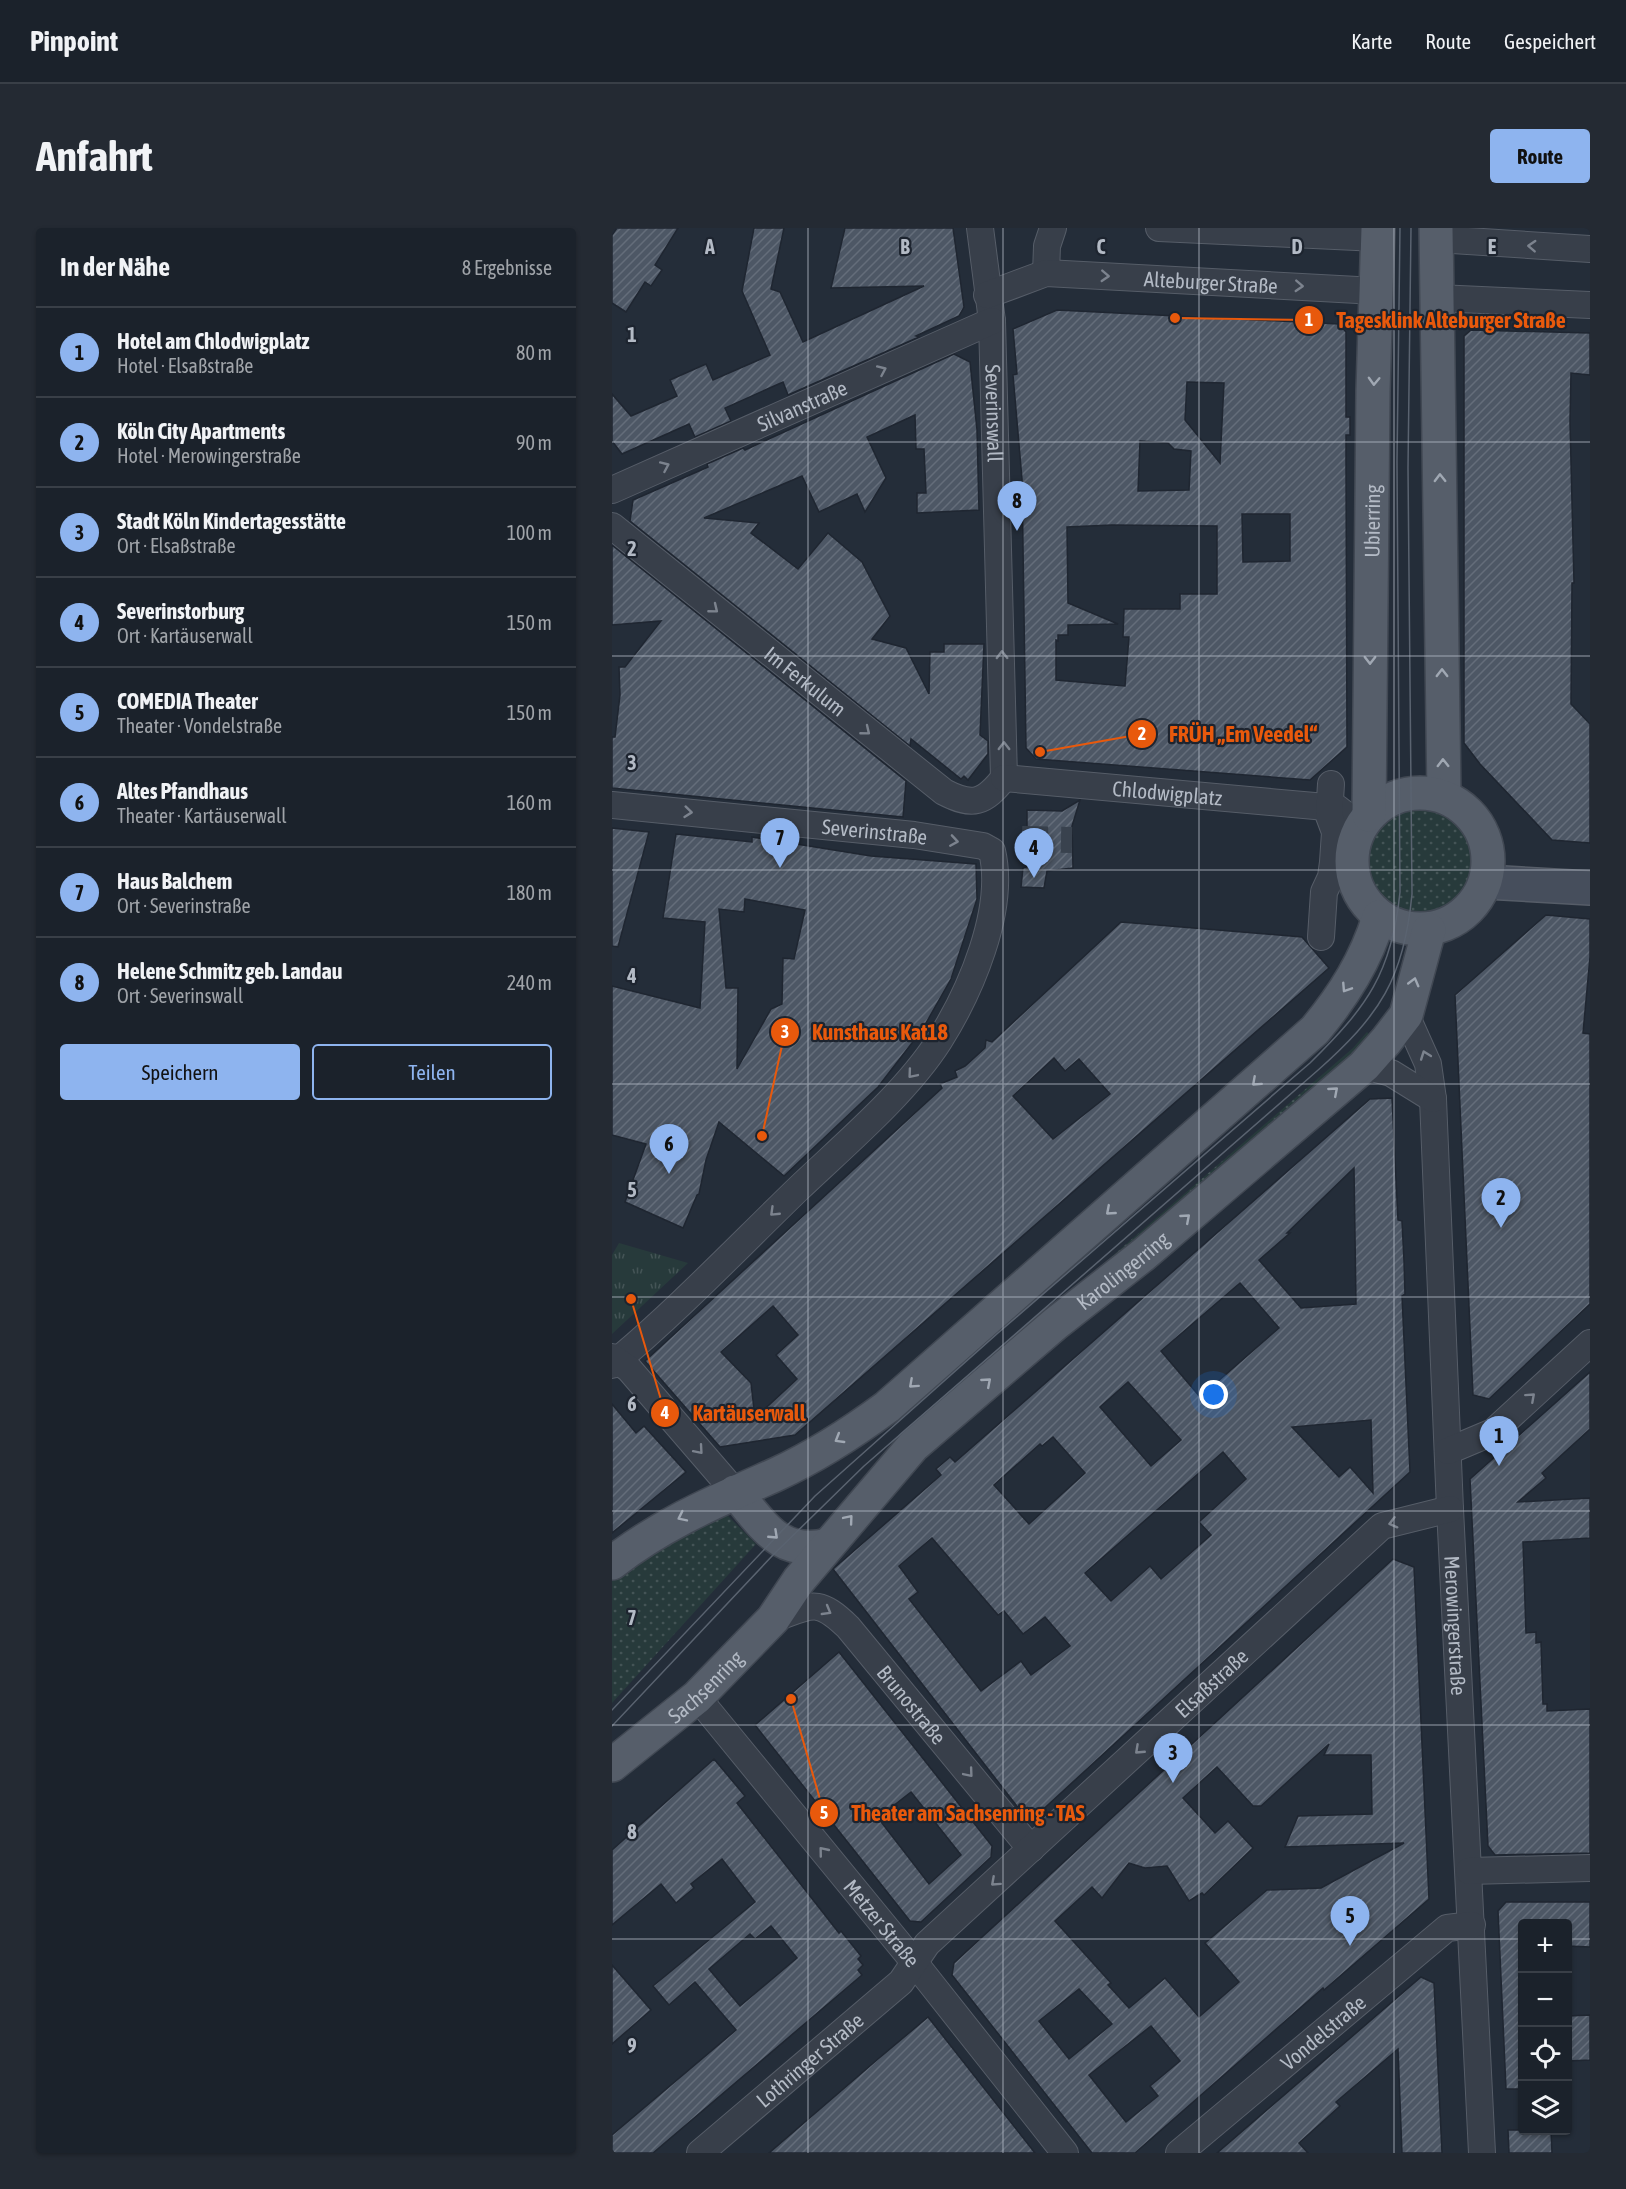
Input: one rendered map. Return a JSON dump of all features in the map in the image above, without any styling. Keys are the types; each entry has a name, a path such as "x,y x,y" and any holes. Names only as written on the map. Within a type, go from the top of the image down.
{"main road":[{"name":"Ubierring","path":"1365,820 1378,233"},
{"path":"1436,234 1444,796"},
{"path":"1428,792 1444,796 1466,809 1482,830 1489,855 1486,882 1468,911 1453,922 1429,930 1408,929 1379,917 1365,902 1355,885 1351,865 1353,845 1365,820 1383,803 1400,795 1428,792"},
{"path":"1486,882 1590,888"},
{"path":"612,1563 664,1526 779,1473 850,1433 887,1407 1315,1030 1347,988 1369,948 1379,917"},
{"name":"Karolingerring","path":"779,1608 828,1545 913,1446 1055,1323 1143,1255 1364,1066 1406,1015 1429,930"},
{"path":"735,1492 774,1537 784,1544 803,1548 828,1545"},
{"name":"Sachsenring","path":"612,1765 697,1697 779,1608"}],"street":[{"name":"Severinswall","path":"980,228 992,321 1004,778"},
{"path":"1046,273 1047,246 1053,228"},
{"path":"1159,228 1378,233"},
{"path":"1436,234 1590,249"},
{"name":"Alteburger Straße","path":"987,295 1046,273 1376,291"},
{"path":"1437,298 1590,305"},
{"name":"Silvanstraße","path":"612,490 992,321"},
{"name":"Im Ferkulum","path":"612,526 936,786 961,800 973,802 992,793 1004,778"},
{"name":"Chlodwigplatz","path":"1004,778 1331,796 1337,808 1365,820"},
{"path":"1321,937 1324,892 1331,877 1324,861 1335,832 1329,816 1331,796"},
{"name":"Severinstraße","path":"612,805 914,835 984,846 992,851 993,898 982,951 964,994 938,1042 888,1103 614,1361"},
{"name":"Merowingerstraße","path":"1406,1015 1428,1064 1433,1100 1450,1509 1482,2153"},
{"path":"1364,1066 1391,1073 1433,1100"},
{"path":"1448,1451 1492,1432 1590,1343"},
{"path":"614,1361 629,1369 735,1492"},
{"name":"Elsaßstraße","path":"914,1962 927,1944 1382,1526 1450,1509"},
{"name":"Brunostraße","path":"779,1608 814,1605 830,1610 848,1627 1031,1849"},
{"name":"Metzer Straße","path":"697,1697 914,1962 1065,2153"},
{"path":"1469,1871 1590,1868"},
{"name":"Vondelstraße","path":"1179,2153 1447,1928 1472,1925"},
{"name":"Lothringer Straße","path":"700,2153 901,1982 914,1962"}],"green space":[{"path":"1420,808 1441,812 1458,824 1470,841 1474,862 1470,883 1458,900 1441,912 1420,916 1399,912 1382,900 1370,883 1366,862 1370,841 1382,824 1399,812"},
{"path":"1367,1032 1374,1040 1136,1248 1073,1290 1353,1048"},
{"path":"619,1243 688,1263 612,1334 612,1255"},
{"path":"719,1507 756,1544 612,1703 612,1578"}],"building":[{"path":"617,228 678,228 655,265 662,270 651,286 645,282 626,312 612,303 612,235"},
{"path":"754,228 784,228 771,289 780,292 803,342 924,286 831,288 845,228 953,228 964,307 959,316 916,336 919,337 788,395 783,382 725,408 731,421 695,437 689,424 622,454 612,441 612,394 631,416 677,396 670,380 706,364 713,380 770,355 742,291"},
{"path":"1057,310 1339,324 1346,332 1346,417 1350,417 1350,435 1346,435 1347,747 1310,780 1036,759 1026,748 1022,479 1013,375 1017,374 1013,329","holes":["1187,382 1224,383 1220,463 1185,420","1140,441 1168,443 1174,449 1191,451 1189,490 1138,491","1242,514 1290,514 1290,561 1243,562","1217,526 1217,594 1180,594 1180,609 1124,609 1123,637 1129,637 1125,686 1056,680 1056,640 1058,641 1058,635 1068,635 1068,625 1118,624 1068,603 1067,527"]},
{"path":"1471,330 1590,333 1590,375 1571,373 1570,422 1574,583 1572,583 1571,704 1590,724 1590,843 1552,840 1480,764 1464,743 1464,336"},
{"path":"954,354 970,362 977,430 979,510 917,513 917,493 926,493 924,449 916,449 915,415 867,437 886,478 865,512 857,494 819,512 802,476 704,518 759,523 751,533 798,569 828,533 862,562 890,616 872,639 906,648 929,694 930,652 944,652 944,644 984,644 980,735 988,741 988,754 968,780 964,776 961,779 911,739 910,746 630,521 633,500 708,467 707,464 743,448 745,450"},
{"path":"612,545 906,781 903,817 612,788 612,737 615,737 620,695 619,667 625,667 661,621 612,625"},
{"path":"1080,800 1072,826 1073,868 1047,871 1044,888 1021,887 1023,868 1027,867 1027,810 1062,811"},
{"path":"612,828 649,832 618,947 612,946"},
{"path":"676,834 752,842 752,837 871,856 976,864 977,899 951,979 922,1030 878,1087 784,1176 719,1122 706,1160 699,1194 683,1228 625,1202 646,1144 612,1135 612,986 700,1008 705,922 663,918","holes":["745,899 805,910 794,959 783,958 782,1004 771,1009 737,1069 738,988 726,988 719,909 744,912"]},
{"path":"1546,915 1590,919 1590,957 1583,1033 1590,1034 1590,1304 1489,1399 1473,1395 1455,995"},
{"path":"1121,922 1302,937 1329,968 795,1435 720,1447 645,1361 942,1088 940,1084 957,1077 955,1071 965,1066 985,1048 986,1040 992,1042","holes":["1054,1058 1065,1071 1079,1059 1110,1094 1053,1139 1013,1096","773,1306 798,1335 776,1355 797,1379 755,1418 751,1383 721,1352"]},
{"path":"1392,1098 1398,1220 1402,1221 1404,1261 1405,1294 1402,1296 1410,1472 1037,1815 1023,1814 833,1569 941,1475 936,1469 950,1457 955,1462 1370,1099","holes":["1354,1168 1356,1304 1301,1308 1259,1260 1290,1233 1287,1233","1240,1283 1279,1328 1200,1397 1161,1351","1128,1382 1181,1440 1151,1466 1100,1407","1371,1420 1373,1493 1350,1467 1339,1477 1292,1427","1053,1437 1085,1473 1029,1524 994,1485 1040,1444 1042,1446","1223,1452 1246,1479 1199,1522 1211,1535 1161,1579 1150,1566 1111,1601 1085,1573","932,1538 998,1615 1004,1611 1023,1634 1045,1617 1070,1646 1031,1675 1021,1661 981,1691 909,1599 918,1592 899,1566"]},
{"path":"1590,1372 1590,1429 1542,1473 1546,1478 1518,1502 1590,1498 1590,1538 1523,1542 1526,1633 1536,1632 1536,1643 1541,1642 1543,1704 1547,1704 1547,1711 1590,1709 1590,1853 1495,1855 1488,1846 1470,1479"},
{"path":"612,1404 636,1433 644,1426 686,1472 612,1533"},
{"path":"1393,1559 1414,1567 1429,1899 1324,1990 1323,1988 1135,2153 1092,2153 952,1975 954,1963","holes":["1329,1744 1324,1755 1371,1755 1372,1814 1298,1816 1285,1847 1404,1843 1321,1888 1267,1890 1205,1943 1239,1982 1199,2017 1165,1978 1129,2008 1108,1985 1111,1983 1055,1921 1092,1887 1102,1898 1129,1863 1145,1868 1167,1866 1189,1901 1202,1893 1204,1895 1253,1848 1228,1821 1215,1833 1183,1798 1217,1767 1253,1806 1261,1806","1079,1989 1112,2024 1069,2059 1039,2021","1151,2026 1180,2061 1150,2086 1158,2096 1126,2122 1089,2075"]},
{"path":"839,1652 992,1846 991,1857 921,1922 910,1921 755,1725","holes":["911,1792 961,1855 929,1884 878,1818"]},
{"path":"714,1759 745,1796 737,1803 839,1933 841,1931 861,1956 858,1959 863,1965 858,1970 862,1975 653,2153 612,2153 612,2135 736,2030 695,1982 669,2005 653,1986 755,1902 722,1859 691,1884 694,1888 676,1903 661,1884 612,1925 612,1850","holes":["771,1926 797,1958 740,2006 709,1969 750,1934 755,1939"]},
{"path":"1506,1902 1590,1902 1590,1947 1572,1946 1572,1919 1518,1919 1518,2089 1506,2089 1498,1911"},
{"path":"612,1965 651,2010 612,2044"},
{"path":"1421,1977 1434,1983 1442,2153 1402,2153 1398,2049 1336,2102 1340,2106 1299,2143 1308,2153 1217,2153"},
{"path":"1590,2015 1590,2060 1572,2061 1572,2016"},
{"path":"928,2017 1035,2153 769,2153 878,2059"},
{"path":"1508,2130 1518,2130 1518,2135 1551,2135 1552,2153 1509,2153"}],"tunnel":[{"path":"1022,839 1072,840"}],"tram line":[{"path":"612,1710 815,1496 998,1333 1310,1063 1347,1024 1373,987 1391,945 1400,892 1397,462 1400,228"},
{"path":"612,1726 773,1555 864,1466 1317,1071 1357,1032 1373,1013 1385,993 1403,950 1412,894 1408,468 1411,228"}],"place":[{"name":"Tagesklink Alteburger Straße","path":"1175,318"},
{"name":"Helene Schmitz geb. Landau","path":"1017,531"},
{"name":"FRÜH „Em Veedel“","path":"1040,752"},
{"name":"Haus Balchem","path":"780,868"},
{"name":"Severinstorburg","path":"1034,878"},
{"name":"Kunsthaus Kat18","path":"762,1136"},
{"name":"Altes Pfandhaus","path":"669,1174"},
{"name":"Köln City Apartments","path":"1501,1228"},
{"name":"Kartäuserwall","path":"631,1299"},
{"name":"Hotel am Chlodwigplatz","path":"1499,1466"},
{"name":"Theater am Sachsenring - TAS","path":"791,1699"},
{"name":"Stadt Köln Kindertagesstätte","path":"1173,1783"},
{"name":"COMEDIA Theater","path":"1350,1946"}]}
